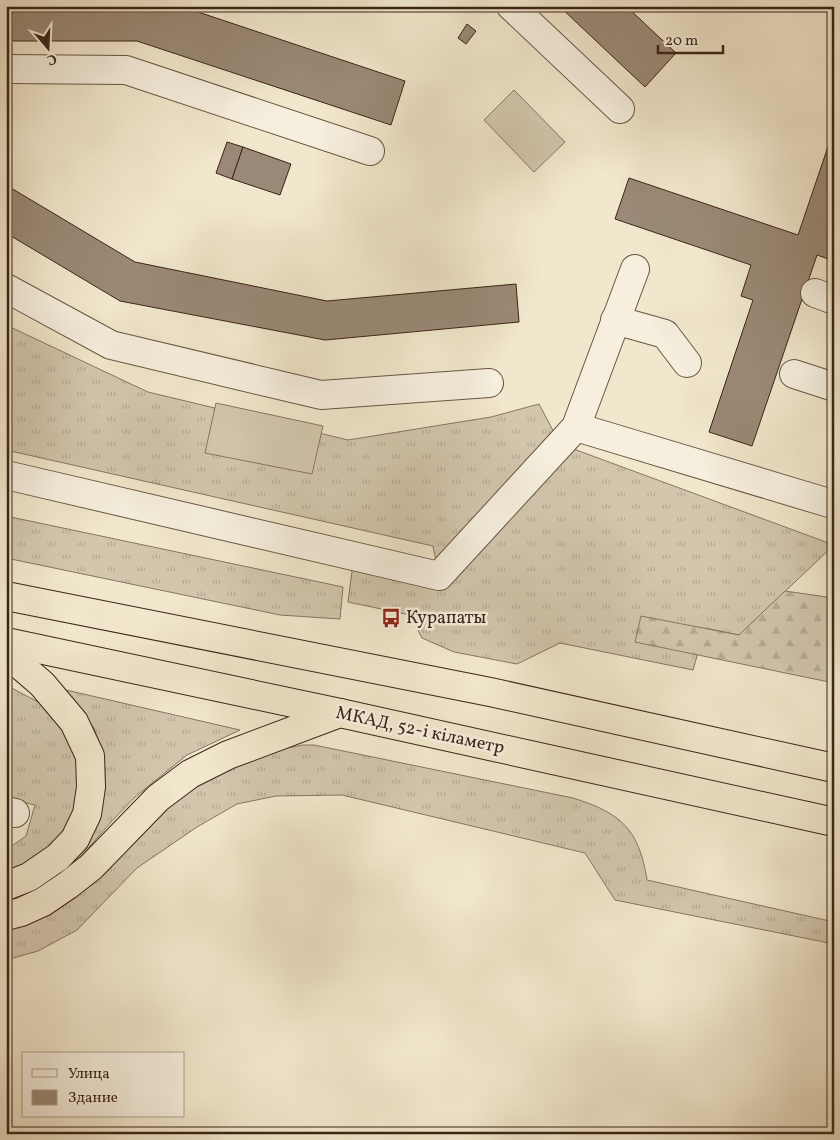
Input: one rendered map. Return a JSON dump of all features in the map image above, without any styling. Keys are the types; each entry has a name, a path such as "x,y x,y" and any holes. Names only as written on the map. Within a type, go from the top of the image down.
{"highway":[{"path":"6,596 490,692 834,768"},
{"name":"МКАД, 52-і кіламетр","path":"6,642 340,713 834,822"},
{"path":"6,653 42,684 74,722 90,756 91,787 86,814 75,838 58,857 29,877 6,886"},
{"path":"6,916 21,912 43,902 68,885 91,867 158,798 190,774 228,755 340,713"}],"lane":[{"path":"511,6 620,109"},
{"path":"6,69 126,70 370,151"},
{"path":"6,475 439,576 576,427 635,269"},
{"path":"6,288 111,345 321,395 489,382"},
{"path":"616,320 664,334 687,363"},
{"path":"794,374 834,386"},
{"path":"576,427 829,503 834,502"}],"green space":[{"path":"514,90 565,142 534,172 484,120"},
{"path":"6,325 148,392 348,440 491,417 539,404 560,444 834,545 739,635 705,628 693,670 560,643 517,664 454,652 422,638 410,615 348,602 354,556 439,576 433,546 6,450"},
{"path":"216,403 323,426 312,474 205,453"},
{"path":"6,516 343,587 340,619 280,615 6,558"},
{"path":"785,591 834,598 834,683 635,642 641,616 739,635"},
{"path":"6,685 40,703 60,725 73,749 79,772 77,800 67,827 51,845 29,862 6,875 6,850 26,836 35,805 6,798"},
{"path":"66,690 240,730 187,755 135,797 79,859 40,890 6,904 6,897 99,813 105,790 105,768 101,748 94,728"},
{"path":"303,745 314,745 573,798 590,804 615,817 633,836 639,848 647,880 834,922 834,944 615,900 585,853 342,795 276,796 237,804 197,827 137,868 77,930 38,951 6,960 6,929 170,797 266,752"}],"building":[{"path":"6,6 180,6 405,81 391,125 137,41 6,41"},
{"path":"559,6 626,6 676,53 645,87"},
{"path":"467,24 476,31 466,44 458,38"},
{"path":"834,129 834,261 817,255 752,446 709,432 753,300 741,296 751,265 615,219 629,178 798,235"},
{"path":"227,142 243,147 232,179 216,173"},
{"path":"243,147 291,164 280,195 232,179"},
{"path":"6,185 135,262 327,301 516,284 519,322 325,340 120,301 6,233"}],"place":[{"name":"Курапаты","path":"391,618"}]}
